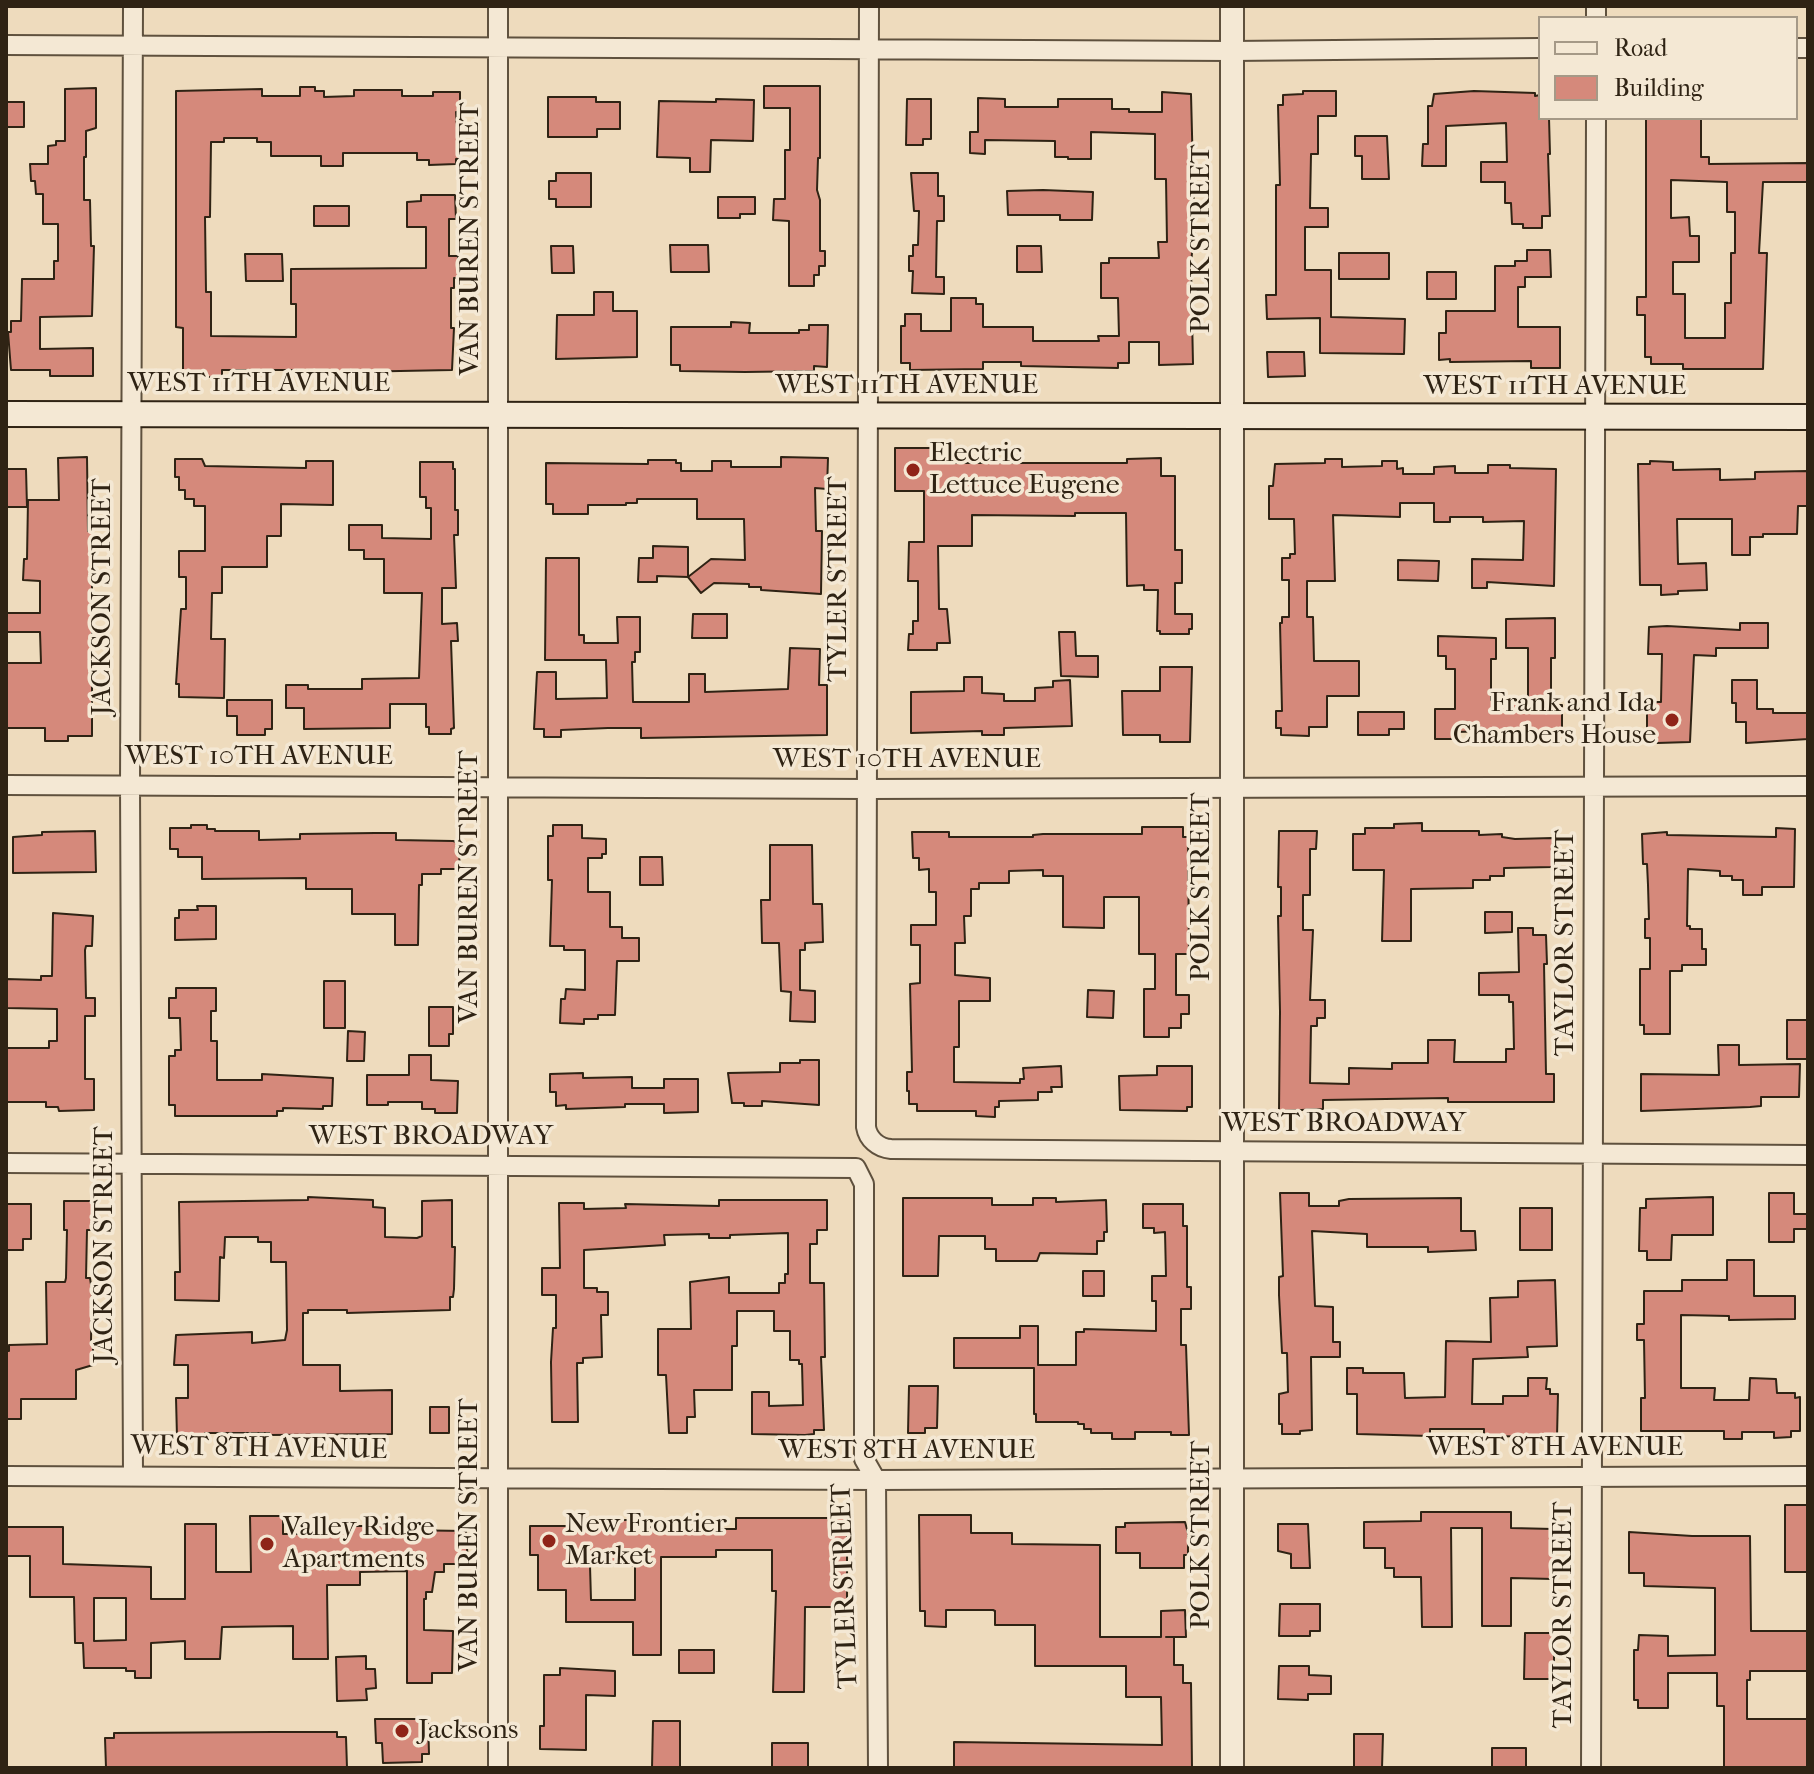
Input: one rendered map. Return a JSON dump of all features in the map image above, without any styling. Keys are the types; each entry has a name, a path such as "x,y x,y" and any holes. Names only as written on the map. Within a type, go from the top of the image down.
{"main road":[{"name":"WEST 11TH AVENUE","path":"6,414 1808,417"}],"street":[{"name":"JACKSON STREET","path":"133,6 130,785 133,1476"},
{"name":"VAN BUREN STREET","path":"498,6 498,1768"},
{"name":"TYLER STREET","path":"869,6 866,1127 880,1147"},
{"name":"POLK STREET","path":"1232,6 1232,1768"},
{"path":"6,45 1191,51 1538,48"},
{"name":"TAYLOR STREET","path":"1591,1768 1596,120"},
{"name":"WEST 10TH AVENUE","path":"6,785 867,789 1808,786"},
{"name":"WEST BROADWAY","path":"880,1147 1808,1155"},
{"name":"WEST BROADWAY","path":"6,1163 856,1168"},
{"name":"TYLER STREET","path":"856,1168 864,1184 864,1459 876,1480 878,1768"},
{"name":"WEST 8TH AVENUE","path":"6,1476 876,1480 1808,1476"}],"building":[{"path":"764,86 820,86 817,190 820,200 820,251 825,251 825,266 819,266 819,275 814,275 814,286 789,286 789,221 773,220 774,199 785,199 785,150 790,150 790,108 764,108"},
{"path":"300,87 315,87 315,91 324,91 324,97 354,96 354,90 402,90 402,96 460,92 460,112 456,112 459,159 456,159 456,164 429,165 429,160 417,160 417,153 343,153 343,166 321,166 321,156 271,156 271,142 257,142 257,138 224,138 224,142 211,142 210,217 205,217 206,292 211,292 211,336 296,337 296,304 291,304 291,269 426,268 426,227 407,227 407,202 421,201 421,195 455,195 456,219 449,219 449,256 458,256 458,278 454,278 454,288 451,288 451,328 454,328 452,370 296,373 296,370 222,370 222,377 183,377 183,328 176,327 176,91 262,89 262,96 300,96"},
{"path":"96,88 96,128 86,131 84,157 84,200 90,200 91,246 94,246 92,316 40,317 40,349 93,348 93,376 50,376 50,370 11,370 8,332 11,332 11,321 21,321 22,279 54,279 54,261 58,261 58,224 43,224 43,194 36,194 30,164 48,164 48,146 56,145 56,141 65,141 65,89"},
{"path":"1303,91 1336,91 1336,116 1318,116 1318,154 1311,154 1310,208 1328,208 1328,227 1305,227 1305,270 1331,270 1331,317 1405,319 1404,354 1320,353 1320,318 1267,319 1266,295 1276,295 1276,185 1280,185 1278,105 1283,105 1283,95 1303,94"},
{"path":"1474,91 1538,95 1538,120 1549,120 1550,216 1542,216 1542,228 1523,228 1523,224 1512,224 1511,203 1505,203 1505,182 1481,182 1481,162 1507,162 1506,123 1446,126 1446,166 1422,166 1423,144 1428,144 1428,106 1432,106 1434,94"},
{"path":"1162,92 1191,94 1195,252 1192,252 1191,267 1193,364 1159,365 1159,342 1129,342 1129,363 1118,363 1118,368 983,362 983,369 910,370 910,363 901,363 901,326 905,326 905,314 921,314 921,331 951,331 951,298 976,298 976,304 983,304 983,327 1033,327 1033,341 1099,341 1098,336 1119,336 1118,298 1101,298 1101,263 1109,263 1109,258 1159,258 1158,242 1167,242 1166,179 1155,179 1155,134 1091,132 1091,159 1068,159 1055,157 1055,141 985,140 985,154 970,153 970,132 978,132 978,98 1005,99 1005,107 1058,107 1058,99 1112,99 1112,109 1162,112"},
{"path":"548,97 596,97 596,102 620,102 620,129 597,129 597,137 548,137"},
{"path":"716,99 754,100 753,141 711,140 710,172 690,172 690,158 657,157 659,101 716,102"},
{"path":"907,99 931,99 931,139 923,139 923,145 906,145"},
{"path":"6,102 24,102 24,127 6,127"},
{"path":"1646,120 1701,120 1701,157 1709,157 1709,164 1808,163 1808,182 1763,182 1759,253 1767,253 1763,369 1683,369 1683,364 1651,364 1651,357 1645,357 1645,315 1637,315 1637,297 1646,297","holes":["1671,180 1727,182 1727,212 1735,212 1735,253 1731,253 1731,303 1725,303 1725,338 1685,338 1685,294 1673,294 1673,262 1699,262 1699,236 1690,236 1689,217 1671,218"]},
{"path":"1355,136 1387,136 1389,179 1362,179 1362,156 1355,156"},
{"path":"556,173 591,173 591,207 556,207 556,199 549,199 549,181 556,181"},
{"path":"911,173 938,173 938,196 944,196 944,221 937,221 936,277 944,277 944,294 912,293 913,271 909,271 909,256 913,256 913,245 918,245 919,211 914,211"},
{"path":"1007,191 1093,192 1092,220 1060,220 1060,215 1008,215"},
{"path":"718,197 755,197 755,214 718,218"},
{"path":"314,206 349,206 349,226 314,226"},
{"path":"670,245 708,245 709,272 671,272"},
{"path":"551,246 573,246 574,273 552,273"},
{"path":"1017,246 1041,246 1042,272 1017,272"},
{"path":"1527,250 1550,250 1551,277 1525,277 1525,287 1518,287 1518,327 1560,327 1560,368 1531,368 1531,361 1439,360 1439,333 1446,333 1446,311 1495,311 1495,266 1515,266 1515,261 1527,261"},
{"path":"1339,253 1389,253 1389,279 1339,279"},
{"path":"245,254 282,254 283,281 246,281"},
{"path":"1427,272 1456,272 1456,299 1427,299"},
{"path":"594,292 613,292 613,311 637,311 637,357 556,359 557,315 594,315"},
{"path":"731,322 750,323 749,333 799,333 799,330 809,330 809,325 828,325 827,367 814,366 814,371 745,372 680,371 680,365 671,365 671,327 731,327"},
{"path":"1267,352 1304,352 1305,376 1268,377"},
{"path":"895,448 931,448 931,463 1127,463 1127,459 1161,458 1161,476 1175,476 1175,550 1182,550 1182,583 1175,583 1175,614 1192,614 1189,634 1160,634 1157,631 1158,590 1144,590 1144,585 1127,586 1126,513 972,515 972,546 938,546 939,609 947,609 950,643 937,643 937,650 908,650 913,621 918,621 918,581 908,581 909,542 924,542 924,491 895,491"},
{"path":"87,457 88,531 92,531 92,736 68,736 68,741 45,741 45,728 6,728 6,663 41,663 40,632 6,632 6,613 40,613 40,581 23,580 24,559 27,559 28,500 59,500 58,458"},
{"path":"781,457 828,458 827,489 815,488 816,531 822,531 821,594 761,590 761,587 749,587 749,584 714,583 701,593 688,577 711,559 745,560 744,519 697,519 697,499 637,499 637,503 626,505 588,505 588,514 553,514 553,504 546,504 546,463 648,464 648,460 676,460 676,463 681,463 681,471 712,471 712,461 731,461 731,467 781,467"},
{"path":"175,459 202,459 205,466 306,468 306,461 333,461 333,505 281,504 281,536 267,536 267,567 222,567 222,593 212,593 211,639 225,639 224,698 179,697 179,684 176,684 181,609 186,609 186,577 179,577 179,551 205,551 205,506 194,506 194,499 185,499 185,490 179,490"},
{"path":"1325,459 1342,459 1342,467 1382,466 1382,461 1397,461 1397,469 1403,468 1403,474 1434,474 1434,467 1455,466 1455,473 1488,473 1488,465 1556,469 1554,586 1487,582 1487,588 1472,588 1472,559 1523,560 1524,521 1483,522 1483,517 1450,517 1450,522 1434,522 1434,503 1400,503 1400,517 1333,515 1335,581 1307,581 1307,617 1313,617 1314,661 1359,661 1359,696 1327,696 1327,727 1309,727 1309,736 1281,735 1281,728 1276,728 1276,711 1282,711 1280,623 1282,617 1289,617 1289,580 1282,580 1282,558 1295,554 1294,519 1269,519 1269,486 1273,486 1275,464 1325,463"},
{"path":"1650,461 1673,462 1673,470 1720,469 1720,480 1755,479 1755,472 1808,471 1808,506 1798,506 1797,534 1750,537 1750,555 1732,555 1732,519 1677,519 1678,564 1706,563 1707,590 1661,595 1661,585 1640,585 1638,464 1650,464"},
{"path":"420,462 453,462 455,469 455,510 458,510 458,535 454,535 456,588 442,588 442,624 457,623 458,641 451,641 454,728 451,734 429,734 426,704 390,704 390,728 304,729 304,708 286,708 286,685 308,685 308,689 362,689 362,679 419,678 422,593 384,593 384,559 364,559 364,550 349,550 349,525 382,525 382,538 431,539 431,508 426,508 426,497 420,497"},
{"path":"6,469 26,469 27,507 6,507"},
{"path":"653,546 688,547 688,577 657,576 657,582 638,582 639,558 653,558"},
{"path":"546,558 579,558 579,635 584,635 584,643 618,643 617,617 640,617 640,652 635,652 635,662 632,662 633,702 689,702 689,674 705,674 705,692 788,689 790,648 820,649 819,685 827,685 827,735 641,738 641,728 608,728 561,730 561,737 544,737 544,729 534,729 537,672 556,672 556,699 607,698 606,660 545,660"},
{"path":"1398,560 1439,561 1438,581 1398,580"},
{"path":"693,614 727,614 727,638 692,638"},
{"path":"1555,618 1551,705 1562,705 1562,735 1516,735 1516,742 1499,742 1499,731 1453,732 1453,739 1435,739 1435,709 1455,709 1455,669 1446,669 1446,656 1438,656 1438,636 1496,638 1496,659 1491,659 1491,700 1528,700 1528,648 1506,648 1506,619"},
{"path":"1740,623 1768,623 1768,648 1716,648 1716,656 1694,655 1690,742 1657,743 1647,729 1647,702 1661,702 1662,654 1648,654 1649,627 1740,630"},
{"path":"1059,632 1075,632 1076,656 1098,656 1098,677 1061,676"},
{"path":"1160,667 1192,667 1190,742 1160,742 1160,735 1123,735 1122,691 1160,691"},
{"path":"964,677 982,677 982,693 1004,694 1004,701 1035,701 1035,688 1053,687 1053,681 1070,680 1072,726 1004,728 1004,735 982,735 982,731 911,733 911,692 964,691"},
{"path":"1732,680 1757,680 1757,709 1773,709 1773,713 1808,713 1808,739 1746,743 1746,722 1736,722"},
{"path":"227,700 272,700 272,729 265,729 265,735 237,735 237,716 227,716"},
{"path":"1358,712 1404,712 1404,729 1389,729 1389,735 1358,735"},
{"path":"1422,823 1422,831 1479,831 1479,835 1502,834 1502,837 1515,839 1553,838 1553,867 1504,868 1504,876 1473,880 1473,888 1411,889 1411,941 1382,941 1384,870 1353,870 1353,834 1365,834 1365,828 1394,828 1394,824"},
{"path":"191,825 207,825 207,829 215,831 259,831 259,840 300,839 300,834 396,833 396,840 453,841 460,843 459,869 441,869 441,874 422,874 418,945 395,945 395,914 352,914 352,889 306,889 306,878 202,879 202,857 178,857 178,849 170,849 170,828 191,828"},
{"path":"553,825 582,825 582,838 606,839 606,854 602,854 602,858 588,858 588,892 610,892 610,927 622,927 622,938 639,938 639,961 617,961 615,1015 584,1019 584,1024 560,1023 561,999 565,999 566,989 585,990 585,950 550,946 552,880 548,880 548,836 553,836"},
{"path":"1142,827 1183,827 1183,837 1188,837 1189,954 1176,954 1176,995 1189,995 1189,1014 1181,1014 1181,1028 1169,1028 1169,1037 1144,1037 1144,989 1155,989 1155,954 1139,954 1139,897 1104,897 1104,928 1063,927 1063,876 1043,876 1043,870 1009,871 1009,883 979,883 979,889 971,889 971,916 964,916 965,943 955,943 955,975 990,978 990,1001 959,1001 959,1047 954,1047 954,1082 1020,1083 1020,1079 1024,1079 1023,1068 1061,1066 1062,1087 1051,1087 1052,1092 1038,1092 1038,1100 999,1101 999,1107 995,1107 995,1117 976,1116 976,1111 917,1111 917,1104 909,1104 907,1091 907,1072 912,1072 910,984 920,983 920,945 911,945 911,925 936,925 936,892 929,892 929,869 919,870 919,858 913,858 912,832 949,832 949,837 1033,837 1043,834 1142,834"},
{"path":"1776,828 1795,829 1794,887 1762,887 1762,895 1743,895 1743,880 1720,876 1720,871 1688,869 1687,926 1702,929 1706,965 1682,965 1682,971 1670,971 1670,1034 1644,1034 1644,1025 1640,1025 1640,969 1650,969 1650,938 1645,938 1645,919 1649,919 1647,864 1643,864 1642,834 1667,832 1667,835 1776,837"},
{"path":"95,831 96,872 13,873 13,837 42,835 42,832"},
{"path":"1279,831 1317,831 1316,849 1310,849 1310,895 1303,895 1303,930 1313,930 1310,1000 1325,1000 1325,1018 1317,1018 1317,1026 1311,1026 1310,1083 1349,1084 1349,1068 1392,1069 1392,1063 1428,1063 1428,1040 1455,1040 1454,1062 1506,1062 1506,1049 1514,1049 1513,1002 1509,1002 1509,995 1479,995 1479,973 1519,972 1518,928 1533,928 1533,935 1546,935 1546,1074 1554,1074 1554,1102 1448,1102 1448,1098 1323,1100 1323,1109 1279,1111"},
{"path":"770,845 812,845 813,904 822,904 823,942 805,943 805,950 800,950 800,990 815,991 815,1022 790,1021 791,992 781,991 779,943 762,943 761,900 770,900"},
{"path":"640,857 662,857 663,885 640,885"},
{"path":"197,906 216,906 216,939 175,940 175,918 179,918 179,910 198,910"},
{"path":"1485,912 1512,912 1512,932 1485,933"},
{"path":"53,913 93,916 92,946 86,946 85,950 86,998 95,998 95,1016 85,1016 85,1079 94,1079 94,1110 59,1111 58,1107 46,1107 46,1102 6,1102 6,1048 49,1048 49,1041 57,1041 57,1009 6,1008 6,979 41,980 41,976 52,976"},
{"path":"324,981 345,981 345,1028 324,1028"},
{"path":"176,988 216,988 216,1011 211,1011 211,1041 217,1041 217,1080 262,1080 262,1074 333,1078 332,1106 323,1106 323,1109 283,1108 283,1111 277,1111 277,1116 175,1116 175,1105 169,1105 169,1056 175,1056 175,1050 181,1050 180,1018 169,1018 169,998 176,998"},
{"path":"1088,990 1114,991 1113,1018 1087,1017"},
{"path":"429,1007 453,1007 453,1034 449,1034 449,1046 429,1046"},
{"path":"1787,1020 1808,1020 1808,1059 1787,1059"},
{"path":"348,1031 365,1032 364,1061 347,1061"},
{"path":"1718,1045 1739,1045 1739,1065 1800,1064 1799,1097 1761,1097 1761,1106 1750,1107 1641,1111 1641,1074 1719,1075"},
{"path":"409,1055 431,1055 431,1080 458,1081 457,1113 435,1113 435,1109 422,1109 422,1102 367,1105 367,1075 409,1075"},
{"path":"800,1060 819,1060 819,1105 762,1101 762,1106 744,1106 744,1103 732,1103 728,1073 780,1072 780,1063 800,1063"},
{"path":"1157,1066 1192,1066 1192,1107 1187,1107 1187,1111 1120,1110 1119,1076 1157,1075"},
{"path":"583,1073 583,1078 632,1077 632,1088 664,1088 664,1079 698,1079 698,1112 664,1113 664,1104 566,1109 566,1105 556,1106 556,1092 550,1092 550,1074"},
{"path":"1280,1193 1309,1193 1309,1206 1339,1206 1339,1201 1349,1199 1461,1198 1461,1231 1475,1231 1476,1250 1428,1252 1428,1247 1367,1247 1367,1234 1312,1231 1315,1306 1333,1307 1333,1342 1340,1342 1340,1357 1311,1357 1312,1430 1300,1431 1300,1434 1282,1434 1282,1424 1279,1424 1279,1394 1288,1392 1287,1353 1282,1353 1279,1295 1279,1277 1283,1276"},
{"path":"1769,1193 1794,1193 1794,1214 1808,1214 1808,1229 1794,1229 1794,1242 1769,1242"},
{"path":"308,1197 373,1200 373,1207 385,1208 385,1237 417,1238 422,1236 422,1201 452,1200 452,1247 455,1247 450,1310 347,1313 347,1310 308,1310 308,1313 303,1313 303,1365 340,1365 340,1391 392,1390 392,1434 205,1433 205,1437 177,1437 176,1398 188,1398 188,1365 174,1365 176,1335 252,1332 252,1343 285,1340 287,1330 286,1262 271,1262 271,1242 258,1242 258,1237 225,1237 224,1258 220,1257 219,1301 175,1300 175,1272 180,1272 179,1202 308,1200"},
{"path":"1713,1197 1713,1235 1672,1235 1671,1260 1647,1260 1647,1251 1639,1251 1640,1208 1646,1208 1646,1199"},
{"path":"903,1198 992,1198 992,1205 1033,1205 1033,1198 1056,1198 1056,1202 1106,1200 1107,1232 1104,1232 1104,1241 1097,1241 1097,1254 1040,1253 1037,1261 996,1261 996,1249 985,1249 985,1236 939,1236 938,1276 903,1276"},
{"path":"719,1200 827,1200 827,1230 817,1230 817,1244 810,1244 810,1283 824,1283 825,1357 821,1357 824,1430 814,1430 814,1434 805,1435 752,1434 752,1392 769,1392 769,1406 803,1405 802,1364 799,1360 790,1360 790,1331 774,1331 774,1311 737,1311 737,1346 732,1346 732,1390 694,1390 695,1417 687,1417 687,1433 669,1433 666,1375 658,1375 658,1329 691,1329 690,1282 729,1277 729,1293 779,1293 779,1283 785,1283 785,1274 788,1274 788,1233 730,1235 730,1238 709,1238 709,1234 664,1235 665,1245 584,1250 584,1288 608,1292 608,1315 601,1315 602,1357 583,1358 583,1363 577,1363 578,1422 552,1422 551,1362 553,1328 556,1328 556,1295 542,1295 542,1268 560,1268 559,1203 584,1203 584,1209 626,1208 625,1204 719,1206"},
{"path":"64,1201 93,1201 93,1230 87,1230 86,1278 90,1278 92,1291 93,1365 76,1370 76,1399 21,1399 21,1419 6,1419 6,1351 9,1351 9,1345 47,1344 46,1282 65,1282 67,1230 64,1230"},
{"path":"6,1204 31,1204 31,1239 23,1239 23,1250 6,1250"},
{"path":"1143,1204 1183,1204 1183,1226 1187,1226 1187,1287 1191,1287 1191,1309 1181,1309 1181,1345 1186,1345 1189,1435 1135,1432 1135,1439 1112,1439 1112,1433 1091,1433 1091,1429 1084,1429 1084,1424 1078,1422 1036,1422 1034,1368 954,1368 954,1338 1020,1338 1020,1326 1038,1326 1038,1365 1076,1365 1076,1332 1084,1332 1084,1329 1156,1331 1152,1276 1166,1276 1165,1232 1154,1233 1154,1228 1143,1228"},
{"path":"1520,1208 1552,1208 1552,1250 1520,1250"},
{"path":"1727,1260 1754,1260 1754,1296 1795,1296 1795,1319 1729,1320 1729,1316 1681,1315 1681,1388 1715,1388 1714,1400 1749,1400 1750,1378 1776,1379 1777,1393 1795,1393 1795,1398 1800,1397 1800,1431 1791,1431 1791,1437 1774,1438 1774,1432 1742,1432 1742,1439 1724,1439 1724,1431 1641,1431 1641,1398 1645,1398 1644,1340 1637,1340 1637,1324 1644,1324 1644,1291 1682,1291 1682,1280 1727,1280"},
{"path":"1083,1271 1104,1271 1104,1296 1083,1296"},
{"path":"1555,1280 1557,1346 1527,1347 1528,1357 1473,1359 1472,1404 1503,1404 1503,1396 1528,1396 1528,1378 1547,1378 1546,1389 1550,1389 1550,1394 1558,1394 1557,1437 1484,1436 1484,1429 1430,1429 1430,1436 1357,1434 1357,1394 1347,1394 1347,1368 1363,1368 1363,1373 1404,1373 1405,1398 1445,1397 1446,1341 1491,1342 1490,1298 1518,1297 1518,1281"},
{"path":"909,1386 938,1386 937,1428 925,1428 925,1433 908,1433"},
{"path":"430,1407 449,1407 449,1433 430,1433"},
{"path":"1785,1505 1808,1505 1808,1572 1785,1572"},
{"path":"1421,1512 1511,1512 1511,1528 1553,1529 1553,1579 1511,1578 1511,1626 1482,1626 1482,1528 1451,1528 1452,1627 1422,1627 1421,1577 1394,1577 1394,1568 1385,1568 1385,1548 1364,1548 1364,1522 1421,1521"},
{"path":"919,1515 971,1515 971,1533 1012,1533 1012,1544 1100,1545 1100,1637 1161,1637 1161,1611 1185,1610 1186,1637 1174,1637 1174,1665 1183,1665 1183,1683 1191,1683 1192,1768 954,1768 954,1742 1162,1745 1161,1697 1126,1697 1126,1666 1035,1666 1035,1625 995,1625 993,1610 946,1610 946,1627 925,1626 925,1611 920,1611"},
{"path":"250,1516 283,1516 283,1534 338,1534 338,1526 466,1531 468,1564 444,1564 444,1572 435,1572 432,1592 426,1592 424,1599 424,1630 453,1631 452,1673 432,1673 432,1683 407,1683 407,1571 360,1572 360,1585 327,1585 328,1659 293,1659 293,1626 222,1627 220,1659 185,1659 185,1641 151,1643 151,1678 135,1678 135,1671 126,1671 126,1668 84,1668 83,1643 75,1643 74,1597 30,1597 30,1556 6,1556 6,1527 63,1527 63,1564 151,1567 151,1599 185,1599 185,1524 216,1524 216,1572 251,1572","holes":["94,1598 126,1598 126,1640 94,1641"]},
{"path":"736,1518 847,1518 847,1607 805,1607 804,1692 773,1692 776,1591 772,1591 772,1550 716,1550 716,1557 661,1557 661,1655 633,1655 633,1622 566,1622 566,1590 538,1590 538,1555 530,1555 530,1526 581,1526 581,1520 639,1520 639,1527 656,1527 656,1532 736,1529","holes":["590,1566 635,1566 635,1600 591,1600"]},
{"path":"1185,1522 1188,1555 1184,1555 1184,1568 1140,1568 1140,1553 1116,1553 1116,1527 1125,1527 1125,1523"},
{"path":"1278,1524 1308,1524 1310,1568 1291,1568 1291,1554 1278,1551"},
{"path":"1629,1532 1750,1536 1751,1631 1808,1631 1808,1671 1750,1671 1750,1680 1747,1680 1747,1719 1808,1719 1808,1768 1724,1768 1724,1706 1717,1706 1717,1673 1668,1673 1668,1708 1638,1708 1638,1700 1634,1700 1634,1650 1638,1650 1639,1635 1668,1636 1668,1656 1715,1655 1715,1588 1644,1586 1644,1573 1629,1573"},
{"path":"1280,1604 1320,1604 1320,1631 1310,1631 1310,1636 1279,1636"},
{"path":"1525,1633 1554,1633 1554,1679 1524,1679"},
{"path":"679,1650 714,1650 714,1673 679,1673"},
{"path":"366,1656 366,1669 375,1669 376,1688 366,1689 367,1700 337,1701 336,1657"},
{"path":"1279,1666 1309,1666 1309,1675 1331,1676 1331,1694 1308,1694 1308,1700 1278,1699"},
{"path":"560,1668 615,1671 615,1696 586,1695 586,1750 540,1749 540,1726 544,1726 544,1675 560,1675"},
{"name":"Jacksons","path":"375,1719 428,1719 429,1754 422,1754 422,1762 383,1763 382,1743 376,1743"},
{"path":"653,1721 680,1721 680,1768 652,1768"},
{"path":"337,1732 337,1737 346,1737 347,1768 106,1768 105,1738 114,1738 114,1733"},
{"path":"1354,1734 1383,1734 1382,1768 1354,1768"},
{"path":"772,1743 808,1743 808,1768 772,1768"},
{"path":"1492,1748 1526,1748 1526,1768 1492,1768"}],"place":[{"name":"Electric Lettuce Eugene","path":"913,470"},
{"name":"Frank and Ida Chambers House","path":"1672,720"},
{"name":"New Frontier Market","path":"549,1541"},
{"name":"Valley Ridge Apartments","path":"267,1544"},
{"name":"Jacksons","path":"402,1731"}]}
